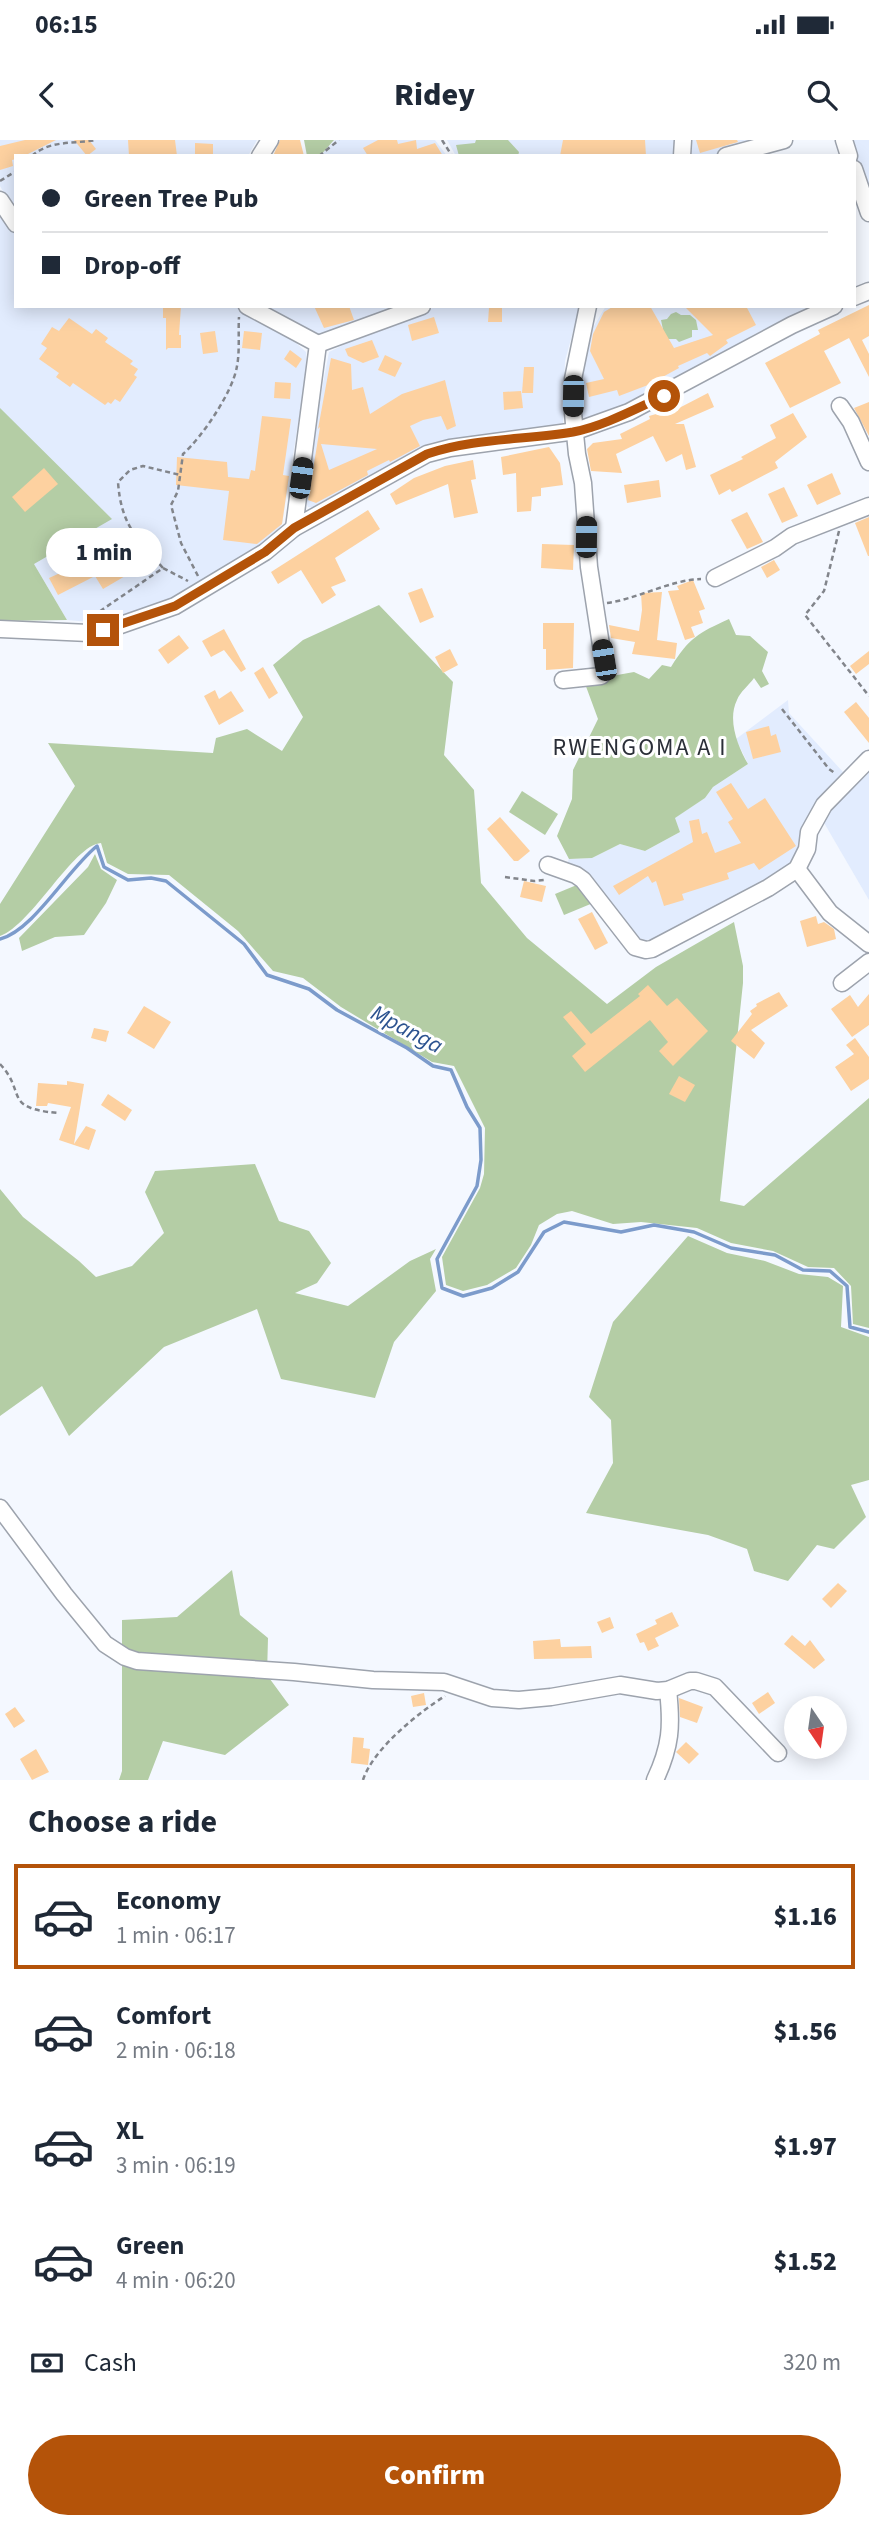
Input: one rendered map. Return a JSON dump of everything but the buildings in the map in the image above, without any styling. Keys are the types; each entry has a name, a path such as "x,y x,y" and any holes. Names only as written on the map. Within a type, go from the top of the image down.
{"street":[{"path":"733,154 784,140"},
{"path":"856,175 869,213"},
{"path":"0,200 14,221"},
{"path":"251,308 318,344 417,308"},
{"path":"563,680 601,676 605,671 594,604 583,483 573,412 573,379 588,308"},
{"path":"0,629 89,633 175,606 265,552 294,528 427,454 576,431 629,412 664,396 792,325 830,308"},
{"path":"294,528 318,344"},
{"path":"840,406 851,422 869,462"},
{"path":"715,578 775,548 792,536 869,506"},
{"path":"548,864 576,875 588,885 635,947 646,950 674,939 797,869 803,860 809,832 824,805 869,759"},
{"path":"797,869 830,912 869,944"},
{"path":"842,984 869,962"},
{"path":"0,1508 105,1644 125,1657 155,1664 293,1671 373,1680 444,1682 492,1698 519,1700 620,1685 657,1691 668,1690 696,1681 715,1687 778,1753"},
{"path":"656,1780 667,1752 671,1730 668,1690"}],"path":[{"path":"34,154 56,141 96,140"},
{"path":"322,154 339,140"},
{"path":"205,590 181,543 171,505 178,492 183,454 194,444 219,408 237,368 239,308"},
{"path":"180,475 143,466 130,470 118,482 120,505 135,537 163,568 205,590"},
{"path":"844,515 824,591 805,615 869,696"},
{"path":"91,618 163,568"},
{"path":"594,604 622,601 641,592 693,579 715,578"},
{"path":"782,709 829,769 844,783"},
{"path":"505,877 534,881 576,875"},
{"path":"0,1064 16,1097 32,1110 58,1113"},
{"path":"363,1780 366,1771 389,1743 419,1712 461,1686"}],"shaded area":[{"path":"0,140 257,140 249,154 14,154 14,210 0,186"},
{"path":"335,140 435,140 446,154 322,154"},
{"path":"447,140 762,140 718,154 455,154"},
{"path":"851,140 869,140 869,218 856,154"},
{"path":"0,208 14,227 14,308 243,308 294,341 306,352 307,368 282,524 271,542 189,593 101,623 67,620 34,564 0,410"},
{"path":"267,308 391,308 337,333 315,334 291,324"},
{"path":"433,308 579,308 565,361 563,424 430,443 316,508 308,507 302,493 329,352 392,321"},
{"path":"605,308 807,308 753,335 701,368 652,394 614,410 579,419 576,381 586,339"},
{"path":"788,700 789,713 843,772 821,803 800,860 682,928 636,942 564,869 569,859 592,858 620,844 645,851 680,832 674,818 705,798 713,787 748,764 736,739"},
{"path":"869,757 869,900 823,821 845,774"}],"green space":[{"path":"304,140 334,140 322,154 307,154"},
{"path":"476,140 508,140 519,152 458,154 456,145 475,143"},
{"path":"676,312 690,315 696,320 698,330 692,330 692,337 679,342 676,339 665,339 661,320"},
{"path":"0,408 112,519 34,564 67,620 0,621"},
{"path":"379,605 453,682 444,755 474,790 481,883 527,938 607,1004 656,967 734,922 743,966 743,983 720,1201 744,1206 869,1098 869,1328 853,1324 851,1286 834,1268 808,1267 773,1251 731,1243 697,1228 641,1222 613,1224 572,1211 557,1214 539,1225 531,1245 516,1268 487,1285 463,1291 446,1285 442,1257 480,1188 484,1174 485,1128 454,1066 432,1062 341,1007 303,978 273,971 238,931 169,875 128,874 107,863 101,843 90,847 78,857 25,917 0,936 0,904 75,786 48,743 213,753 216,738 247,729 282,751 303,717 273,665 303,640"},
{"path":"729,619 736,635 750,636 768,652 762,671 769,684 761,688 754,678 740,694 734,708 735,733 748,764 713,787 705,798 675,818 680,832 645,851 620,844 592,858 569,859 557,836 572,799 573,770 598,719 584,681 634,672 649,679 662,665 671,667 695,637"},
{"path":"522,791 558,814 545,835 509,812"},
{"path":"95,854 101,869 117,880 106,903 84,935 55,937 22,951 19,938 88,867"},
{"path":"584,882 593,903 564,915 555,894"},
{"path":"255,1164 279,1221 309,1231 331,1263 317,1283 295,1293 348,1306 410,1261 436,1249 430,1259 436,1291 394,1342 375,1398 281,1379 257,1309 164,1347 69,1436 42,1386 0,1416 0,1189 23,1217 96,1277 132,1266 164,1233 145,1192 155,1171"},
{"path":"688,1236 727,1253 765,1261 799,1274 828,1277 843,1286 841,1327 869,1337 869,1480 851,1485 866,1517 834,1549 817,1545 788,1581 754,1571 747,1549 708,1535 586,1513 613,1463 611,1420 589,1397 613,1322"},
{"path":"232,1570 240,1615 268,1638 267,1675 289,1705 225,1755 163,1741 148,1780 119,1780 122,1771 122,1620 177,1617"}],"waterway":[{"name":"Mpanga","path":"0,939 13,933 38,912 97,846 104,867 128,880 151,878 166,881 244,944 267,975 309,989 337,1010 407,1048 433,1066 451,1070 467,1107 480,1128 481,1160 477,1186 437,1259 442,1288 463,1296 492,1288 518,1272 544,1232 564,1222 621,1232 654,1225 694,1232 731,1248 775,1255 803,1270 830,1271 847,1286 850,1327 869,1332"}],"district":[{"name":"RWENGOMA A I","path":"640,747"}],"route":[{"path":"103,630 175,606 205,590 265,552 294,528 427,454 450,447 576,431 664,396"}]}
